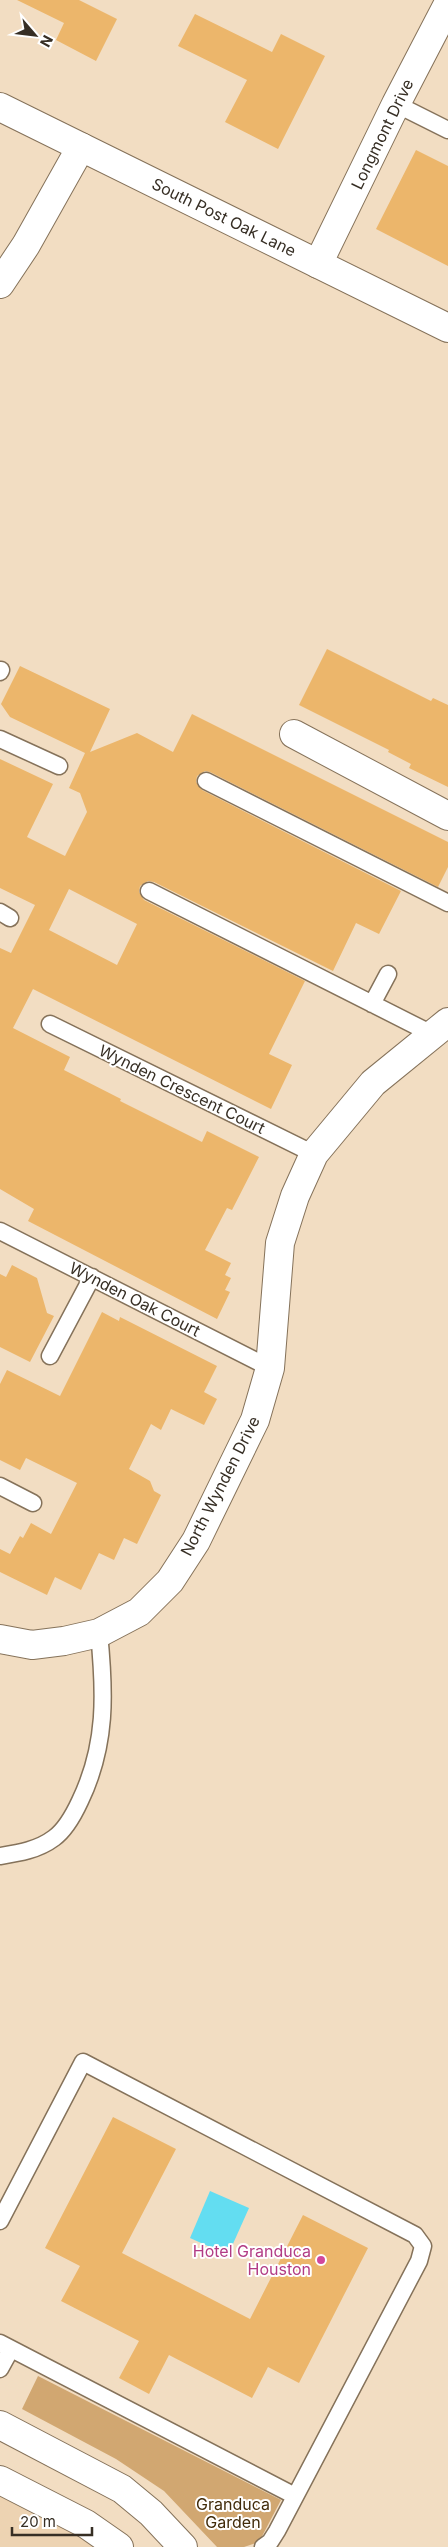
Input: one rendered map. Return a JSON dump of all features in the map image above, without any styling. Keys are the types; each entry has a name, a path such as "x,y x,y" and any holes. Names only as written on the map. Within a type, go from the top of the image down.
{"street":[{"name":"Longmont Drive","path":"318,264 396,104 448,4"},
{"name":"South Post Oak Lane","path":"0,107 448,328"},
{"path":"0,284 26,245 80,147"},
{"path":"294,734 448,816"},
{"name":"North Wynden Drive","path":"0,1639 32,1645 64,1641 99,1633 139,1612 170,1581 196,1541 255,1420 270,1368 280,1243 295,1196 314,1154 373,1083 440,1028"},
{"path":"0,2425 122,2490 151,2513 183,2547"},
{"path":"0,2480 86,2524 119,2547"}],"lane":[{"path":"396,104 448,130"},
{"path":"0,738 59,766"},
{"path":"206,780 448,904"},
{"path":"149,891 372,1004 440,1028"},
{"path":"372,1004 388,974"},
{"name":"Wynden Crescent Court","path":"50,1024 314,1154"},
{"name":"Wynden Oak Court","path":"0,1231 270,1368"},
{"path":"50,1356 92,1277"},
{"path":"0,1486 33,1503"},
{"path":"0,1856 26,1852 55,1838 74,1814 86,1789 100,1749 104,1686 99,1633"},
{"path":"0,2220 83,2062 415,2235 423,2246 419,2261 277,2531 270,2542 264,2547"},
{"path":"0,2368 5,2346 295,2496"}],"shaded area":[{"path":"0,2495 98,2547 0,2547"}],"green space":[{"name":"Granduca Garden","path":"38,2376 281,2500 259,2542 244,2547 217,2547 164,2491 116,2459 22,2409"}],"water":[{"path":"210,2191 249,2208 228,2255 190,2238"}],"building":[{"path":"17,0 79,0 117,19 96,61 56,40 64,23"},
{"path":"195,14 272,52 281,34 325,56 278,149 225,122 247,80 178,46"},
{"path":"416,150 448,166 448,266 376,229"},
{"path":"327,649 431,701 433,698 448,705 448,787 409,768 411,764 388,752 389,750 299,705"},
{"path":"20,666 110,709 90,752 137,733 173,752 192,714 448,842 448,867 438,887 210,772 205,771 197,776 196,782 202,790 401,891 379,934 356,923 333,971 154,882 148,881 140,886 139,892 144,900 305,981 269,1054 292,1065 271,1109 33,989 13,1028 70,1057 64,1070 121,1099 120,1101 202,1142 207,1131 259,1157 232,1210 227,1208 205,1250 231,1263 225,1275 231,1278 225,1290 230,1292 217,1319 28,1221 34,1209 0,1189 0,948 11,953 35,905 0,888 0,759 53,784 27,837 65,856 87,812 80,793 69,788 85,753 10,717 1,704","holes":["69,889 137,924 117,965 49,930"]},
{"path":"12,1265 37,1278 47,1313 54,1316 30,1362 0,1347 0,1274 6,1277"},
{"path":"102,1312 119,1321 120,1317 217,1366 204,1392 217,1399 204,1425 171,1409 161,1430 151,1424 129,1469 150,1481 154,1491 161,1495 137,1544 124,1538 114,1560 99,1553 81,1590 55,1577 47,1595 0,1572 0,1549 10,1554 20,1536 23,1538 31,1523 51,1534 77,1483 26,1458 20,1470 0,1460 0,1384 7,1370 60,1396"},
{"name":"Hotel Granduca Houston","path":"113,2117 176,2149 122,2253 250,2319 303,2215 368,2248 299,2383 268,2367 252,2398 169,2355 149,2394 119,2378 139,2341 61,2301 80,2266 45,2248"}],"place":[{"name":"Hotel Granduca Houston","path":"321,2260"}]}
